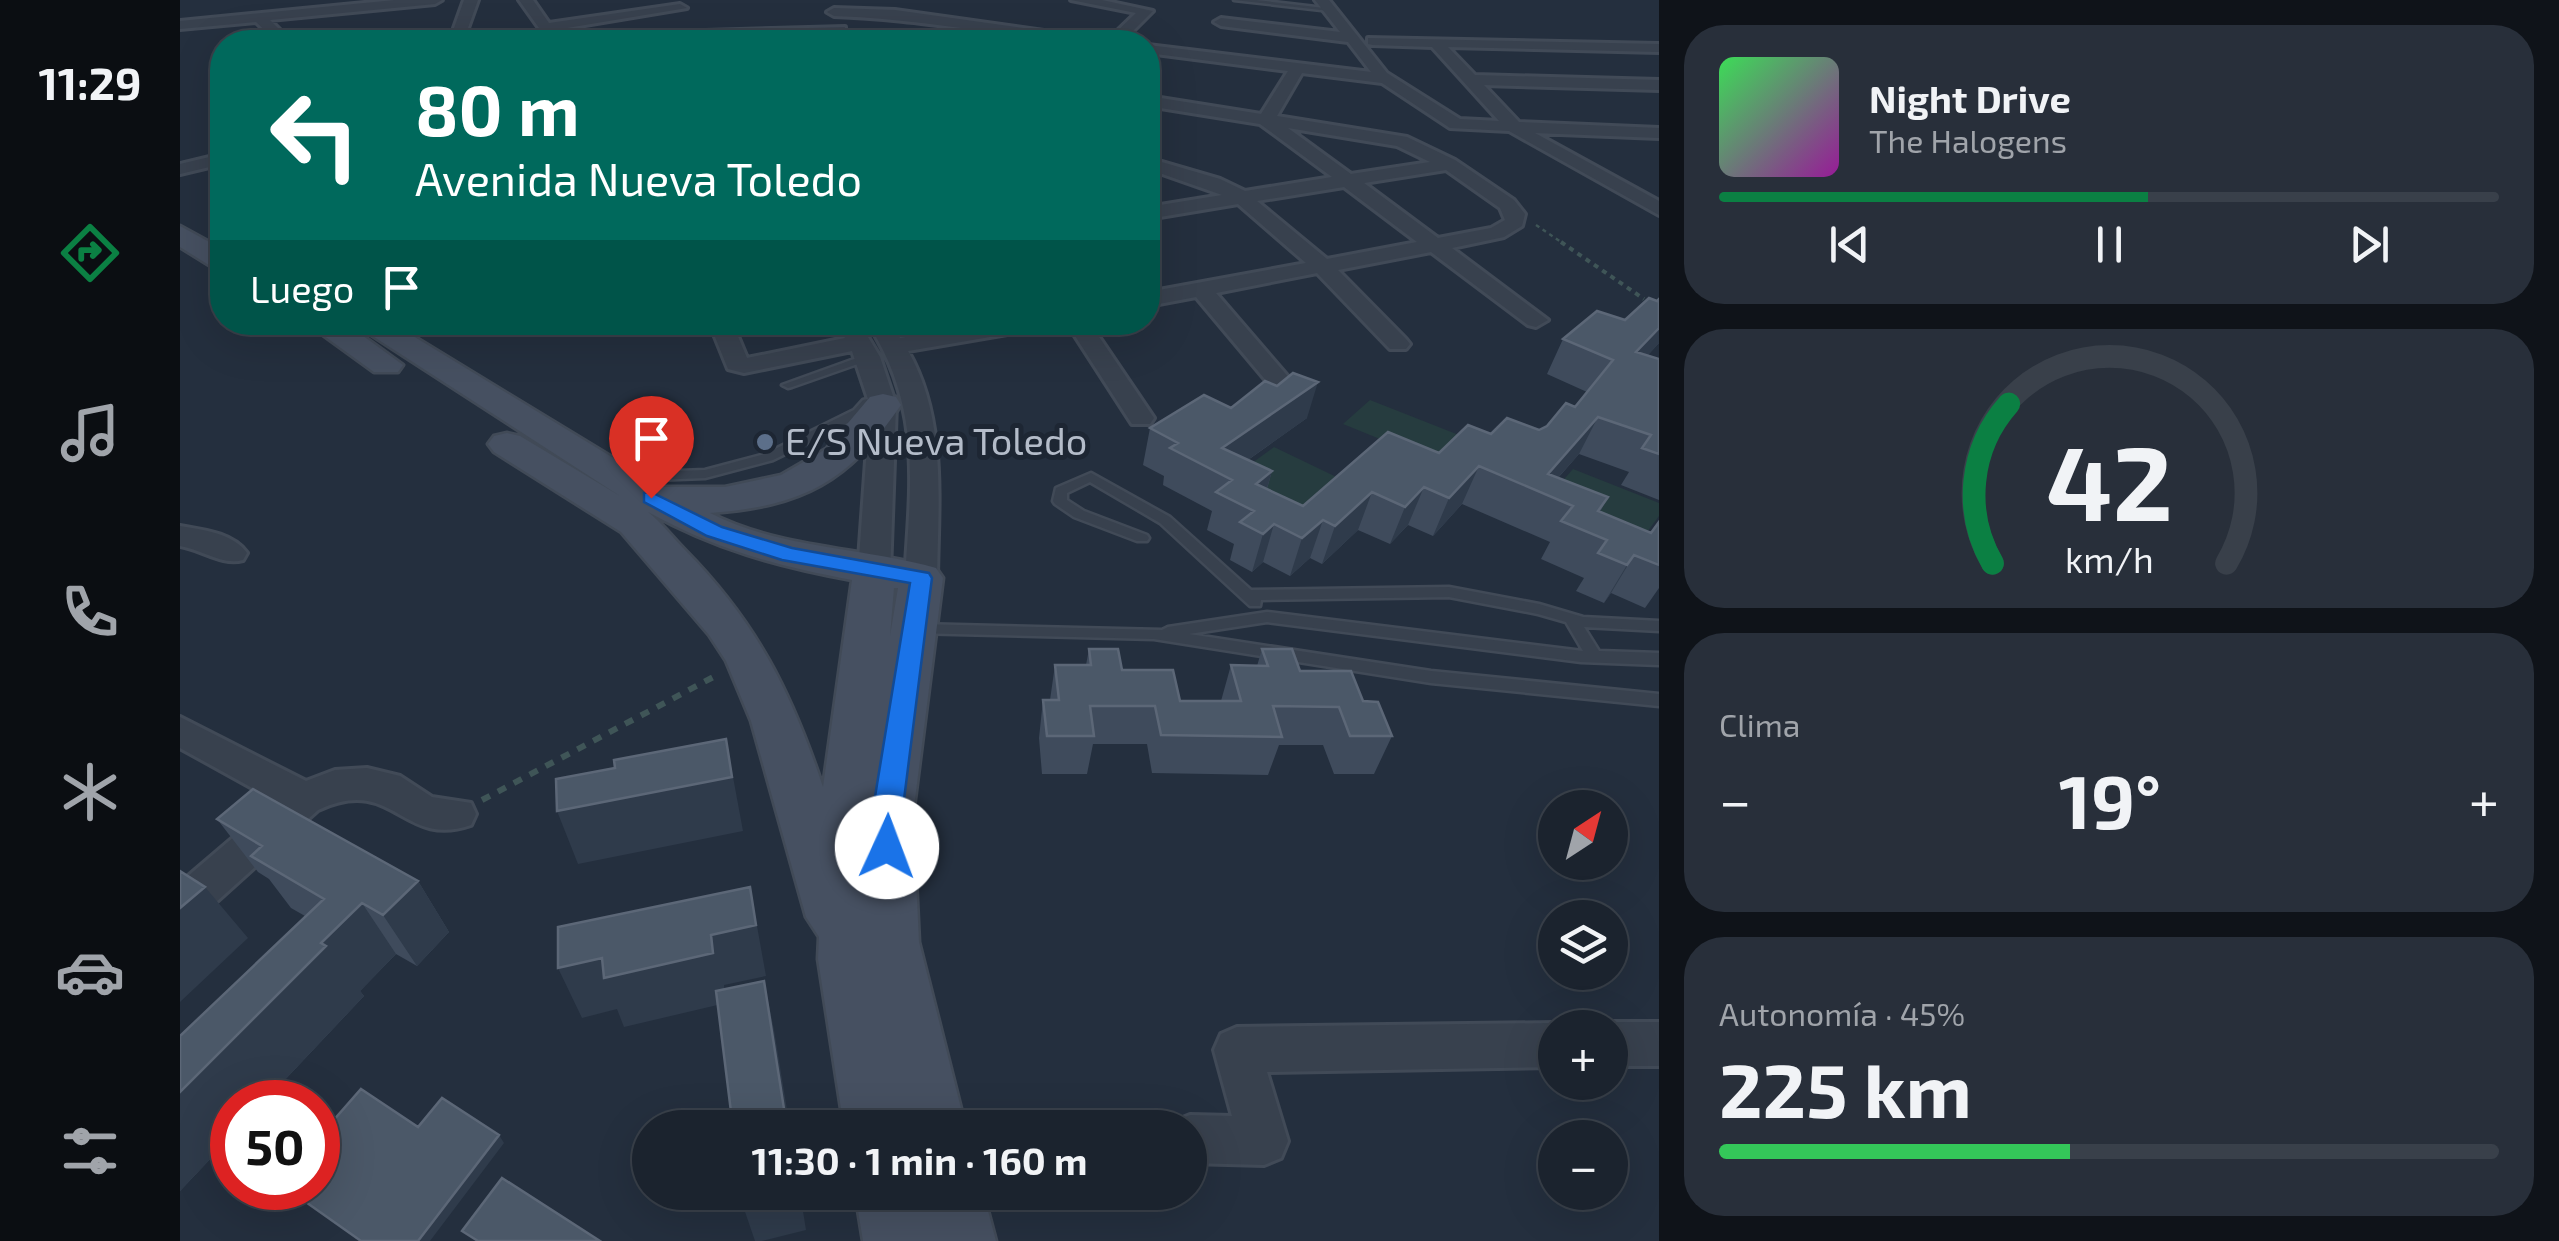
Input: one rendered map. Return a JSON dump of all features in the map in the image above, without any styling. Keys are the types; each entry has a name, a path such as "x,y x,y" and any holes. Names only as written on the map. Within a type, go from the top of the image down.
{"main road":[{"path":"180,208 210,227"},
{"path":"180,234 210,253"},
{"path":"340,335 574,488 635,500 688,504 734,498 803,479 828,467 853,446 881,397"},
{"path":"387,335 635,500 699,555 777,577 900,596"},
{"path":"635,500 749,660 776,730 848,959 875,1110"},
{"path":"848,959 848,800 858,692 900,596"},
{"path":"900,596 886,815 890,942 929,1110"},
{"path":"893,1210 899,1241"},
{"path":"952,1210 960,1241"}],"street":[{"path":"265,16 290,0"},
{"path":"180,25 434,0"},
{"path":"460,30 471,0"},
{"path":"526,0 550,30"},
{"path":"877,30 906,0"},
{"path":"859,30 916,0"},
{"path":"1078,0 1146,11 1126,30"},
{"path":"548,27 677,4 701,30"},
{"path":"1326,4 1387,79 1456,124 1659,133"},
{"path":"840,30 833,6 997,30"},
{"path":"265,16 276,30"},
{"path":"1287,18 1315,22 1322,35"},
{"path":"1221,22 1352,38"},
{"path":"954,30 964,23"},
{"path":"1373,41 1659,48"},
{"path":"1436,43 1516,128 1659,209"},
{"path":"1160,51 1387,79"},
{"path":"1193,76 1208,57"},
{"path":"1266,120 1296,70"},
{"path":"1474,80 1659,86"},
{"path":"1160,99 1175,97 1266,120 1401,141 1448,164 1507,204 1515,217 1515,222 1497,233 1160,297"},
{"path":"1266,120 1536,320"},
{"path":"1169,154 1241,197 1321,265 1398,344"},
{"path":"180,169 210,162"},
{"path":"1160,211 1448,164"},
{"path":"1607,182 1659,183"},
{"path":"1201,289 1278,379"},
{"path":"725,335 737,364 744,366 869,338 900,335"},
{"path":"1086,335 1141,418"},
{"path":"869,338 881,397 900,596"},
{"path":"869,338 916,397 924,504 900,596"},
{"path":"180,536 206,540 232,552"},
{"path":"180,731 305,799"},
{"path":"180,908 305,799 336,785 367,783 387,787 424,812 457,814"},
{"path":"1628,1044 1659,1044"},
{"path":"1207,1139 1264,1140 1237,1050 1538,1045"}],"lane":[{"path":"1237,0 1326,4"},
{"path":"788,384 869,338"},
{"path":"1142,538 1079,514 1060,501 1061,491 1091,477 1165,520 1250,595 1266,617"},
{"path":"1250,595 1449,592 1571,618 1659,626"},
{"path":"900,596 1431,677 1659,700"},
{"path":"1154,634 1266,617 1595,656 1659,659"},
{"path":"1571,618 1595,656"}],"path":[{"path":"1515,217 1540,227 1644,300"},
{"path":"457,814 678,692 749,660"}],"green space":[{"path":"1370,400 1464,437 1439,463 1343,424"},
{"path":"1274,447 1351,484 1301,525 1223,484"},
{"path":"1573,469 1659,503 1659,516 1633,551 1537,510"}],"building":[{"path":"1649,298 1659,299 1659,328 1636,352 1659,359 1659,454 1642,448 1651,435 1598,417 1548,474 1608,497 1598,511 1651,533 1659,522 1659,565 1634,555 1627,565 1598,553 1607,540 1561,521 1573,506 1479,466 1449,498 1424,487 1405,507 1372,492 1335,526 1323,520 1302,538 1274,524 1263,534 1240,522 1254,511 1216,492 1232,480 1170,448 1178,443 1150,428 1204,395 1231,408 1265,381 1277,386 1293,373 1318,382 1222,448 1272,471 1256,484 1303,506 1388,432 1439,453 1468,425 1491,434 1507,418 1539,430 1547,426 1566,403 1575,407 1613,360 1563,339 1597,311 1625,320"},
{"path":"1089,649 1118,649 1122,670 1173,670 1180,701 1241,701 1231,665 1268,666 1262,649 1292,649 1300,671 1351,671 1363,701 1378,702 1392,736 1350,736 1339,707 1273,706 1282,737 1161,735 1155,706 1090,706 1094,736 1047,736 1043,700 1059,700 1055,665 1091,665"},
{"path":"726,739 732,777 557,811 556,779 615,768 614,760"},
{"path":"253,789 418,881 383,915 362,903 321,943 326,946 180,1092 180,1036 324,899 251,856 262,846 217,819"},
{"path":"180,871 205,887 180,908"},
{"path":"750,887 756,925 711,935 713,953 604,978 602,958 558,968 558,927"},
{"path":"764,981 784,1110 731,1110 716,991"},
{"path":"361,1089 418,1127 442,1098 499,1135 418,1241 361,1241 317,1210 340,1210 340,1113"},
{"path":"502,1178 600,1241 478,1241 462,1231"}],"place":[{"name":"E/S Nueva Toledo","path":"765,442"}],"route":[{"path":"651,498 714,532 790,555 874,573 921,578 886,815 887,847"}]}
